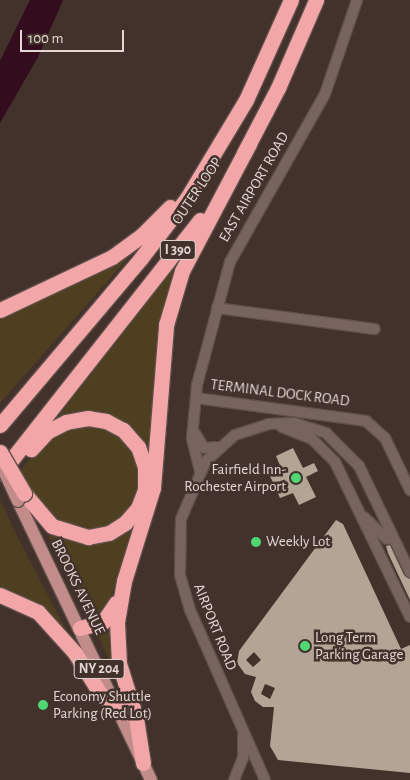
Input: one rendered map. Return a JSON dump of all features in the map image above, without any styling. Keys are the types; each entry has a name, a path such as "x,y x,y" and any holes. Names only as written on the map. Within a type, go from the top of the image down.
{"highway":[{"name":"OUTER LOOP","path":"0,425 157,239 234,122 291,0"},
{"name":"OUTER LOOP","path":"0,475 186,238 249,144 284,77 316,0"},
{"path":"0,310 95,266 136,240 172,206 234,122"},
{"path":"143,763 117,649 117,615 124,581 153,488 164,340 172,298 188,258 249,144"},
{"path":"0,470 21,497 40,516 56,528 80,536 101,535 121,526 138,508 146,484 144,462 135,442 119,428 102,420 79,418 48,431 20,462 0,475"},
{"path":"0,452 21,497"},
{"path":"80,628 93,627 106,619 124,581"},
{"path":"0,595 38,612 75,653 101,695 118,709"}],"main road":[{"name":"BROOKS AVENUE","path":"0,462 21,497 151,780"}],"street":[{"name":"EAST AIRPORT ROAD","path":"200,471 192,438 196,398 217,308 240,238 325,94 358,0"},
{"path":"217,308 375,329"},
{"name":"TERMINAL DOCK ROAD","path":"196,398 366,421 385,438 410,490"},
{"path":"258,426 284,423 309,426 330,436 350,454 364,475 388,538 410,572"},
{"name":"EAST AIRPORT ROAD","path":"194,426 196,440 204,448 219,447"},
{"path":"258,426 289,429 316,442 335,462 410,617"},
{"name":"AIRPORT ROAD","path":"258,426 219,447 200,471 181,519 180,576 190,610 265,780"},
{"path":"352,496 368,523 388,538"},
{"name":"AIRPORT ROAD","path":"234,780 243,753 239,720"}],"shaded area":[{"path":"30,0 63,0 38,57 0,123 0,61"},
{"path":"135,246 137,248 0,403 0,316"},
{"path":"183,256 153,467 129,429 61,421 58,417"},
{"path":"100,424 130,443 143,479 130,512 96,533 62,528 31,493 20,471 48,438 68,425"},
{"path":"0,500 20,542 74,645 0,593"},
{"path":"139,513 106,612 90,620 48,535 73,539"},
{"path":"114,618 113,667 97,634"}],"building":[{"name":"Fairfield Inn- Rochester Airport","path":"293,448 303,468 314,463 318,471 306,477 316,497 299,505 293,493 280,498 270,476 282,470 276,456"},
{"name":"Long Term Parking Garage","path":"336,520 343,524 401,649 410,645 410,773 278,760 270,746 274,707 263,707 255,701 251,692 256,677 245,674 237,663 239,651","holes":["254,652 261,660 253,667 246,660","265,684 275,688 270,699 261,694"]},
{"path":"390,545 404,575 410,579 410,600 388,553 386,546"}],"place":[{"name":"Fairfield Inn- Rochester Airport","path":"296,478"},
{"name":"Weekly Lot","path":"256,542"},
{"name":"Long Term Parking Garage","path":"305,646"},
{"name":"Economy Shuttle Parking (Red Lot)","path":"43,705"}]}
